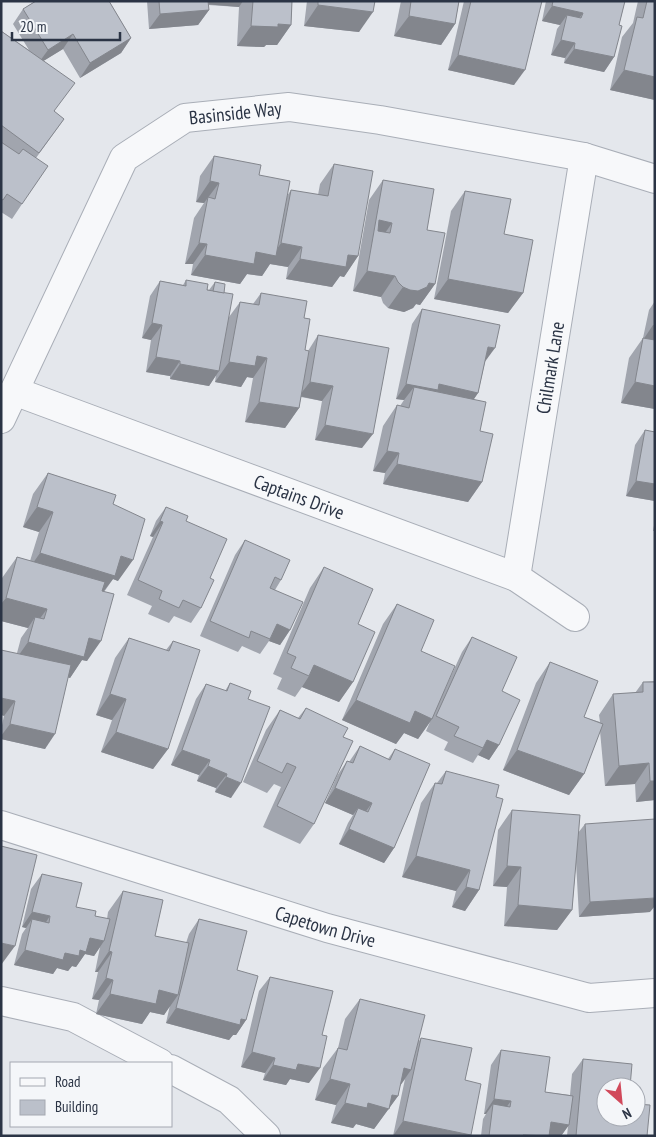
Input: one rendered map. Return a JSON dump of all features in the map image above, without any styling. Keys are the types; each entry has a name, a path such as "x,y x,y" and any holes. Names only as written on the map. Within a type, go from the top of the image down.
{"street":[{"name":"Basinside Way","path":"1,419 124,158 185,118 289,107 380,120 584,157 655,179"},
{"name":"Chilmark Lane","path":"516,577 584,157"},
{"name":"Captains Drive","path":"14,392 516,577 575,617"},
{"name":"Capetown Drive","path":"1,825 327,928 589,998 655,993"},
{"path":"1,1001 73,1017 158,1062"},
{"path":"172,1071 229,1100 266,1136"}],"building":[{"path":"36,1 109,1 131,38 90,63 73,34 48,50 23,9"},
{"path":"159,1 208,1 209,10 160,14"},
{"path":"253,1 292,1 291,25 278,24 278,27 251,26"},
{"path":"318,1 375,1 373,12 318,5"},
{"path":"411,1 459,1 455,24 409,16"},
{"path":"471,1 542,1 525,70 458,55"},
{"path":"553,1 625,1 619,25 622,26 614,57 574,49 575,43 561,40 567,15 581,18 583,13 552,6"},
{"path":"647,1 655,1 655,77 624,70 637,17 643,18"},
{"path":"1,31 75,83 54,111 64,119 39,153 1,125"},
{"path":"1,142 19,154 23,149 48,166 22,204 7,194 3,200 1,199"},
{"path":"214,156 261,165 259,175 290,181 276,256 256,252 254,264 205,255 207,244 199,243 208,197 215,199 219,183 210,181"},
{"path":"334,164 373,171 358,256 348,255 346,267 300,259 302,247 281,243 291,190 328,196"},
{"path":"383,180 434,189 427,230 445,233 435,284 429,283 427,287 418,291 410,290 403,287 395,276 367,271","holes":["379,220 392,223 390,233 378,231"]},
{"path":"465,191 511,199 504,234 533,240 523,293 448,279"},
{"path":"186,280 208,284 207,290 233,294 219,371 180,364 180,361 156,357 162,325 152,323 160,281 186,286"},
{"path":"215,282 225,284 224,293 213,291"},
{"path":"261,293 307,301 304,318 310,319 305,350 309,351 299,408 259,402 267,358 257,356 255,366 229,362 240,302 259,305"},
{"path":"422,309 500,325 495,348 488,347 478,393 439,384 438,390 406,384"},
{"path":"318,335 389,348 373,434 325,425 333,386 310,382"},
{"path":"643,338 655,340 655,386 635,382"},
{"path":"414,387 486,402 480,431 493,434 482,482 397,464 399,453 387,451 397,405 409,408"},
{"path":"645,430 655,432 655,484 636,481"},
{"path":"48,473 116,495 113,504 145,519 133,560 121,556 115,576 40,553 53,512 37,507"},
{"path":"166,507 188,516 186,521 227,539 210,578 214,580 201,608 183,600 179,608 159,599 162,591 138,580 163,522 160,521"},
{"path":"245,540 290,560 281,580 275,577 270,588 303,602 290,630 277,624 270,639 251,631 249,638 210,621"},
{"path":"17,557 105,582 102,591 114,594 101,641 89,638 84,657 28,642 35,617 44,619 47,609 6,598"},
{"path":"324,567 373,589 358,624 375,632 353,682 314,665 309,676 291,668 296,657 287,653"},
{"path":"397,604 434,620 421,651 455,666 432,719 415,711 410,723 356,700"},
{"path":"472,637 517,657 502,691 520,700 499,745 487,740 483,748 454,736 459,727 436,716"},
{"path":"129,638 169,651 173,641 200,650 168,749 116,732 126,699 110,694"},
{"path":"1,650 71,665 55,734 10,724 15,701 1,698"},
{"path":"550,662 598,681 584,717 603,724 584,774 517,750"},
{"path":"643,682 655,682 655,781 650,781 649,763 619,766 613,694 643,692"},
{"path":"230,683 251,691 248,699 270,707 241,783 226,777 227,774 208,766 210,760 182,750 206,684 227,691"},
{"path":"306,708 348,728 343,737 353,741 314,824 277,806 296,767 287,763 282,773 257,761 280,710 300,719"},
{"path":"360,746 390,760 395,749 430,764 394,848 349,829 358,808 368,812 372,803 335,788 347,761 353,763"},
{"path":"446,771 499,785 496,797 503,799 479,890 466,887 470,870 416,856 435,783 442,784"},
{"path":"512,810 580,815 572,910 518,905 521,867 507,866"},
{"path":"655,819 655,898 590,902 585,824"},
{"path":"1,846 37,855 15,946 1,943"},
{"path":"42,874 82,883 76,907 96,911 95,916 110,919 104,941 90,938 86,952 80,950 79,956 65,953 63,960 25,950 32,919 49,923 50,916 32,912"},
{"path":"123,891 163,900 155,936 189,943 178,995 159,990 156,1004 110,994 113,980 106,978 112,952 109,951"},
{"path":"199,919 247,931 237,970 258,976 246,1020 241,1019 240,1025 176,1008"},
{"path":"270,977 333,991 322,1035 327,1036 320,1068 298,1064 296,1070 273,1065 275,1058 252,1052"},
{"path":"360,999 425,1015 411,1070 404,1068 398,1096 392,1095 389,1109 368,1103 367,1108 345,1103 350,1084 330,1079 338,1048 347,1050"},
{"path":"421,1038 472,1048 465,1080 481,1084 471,1135 403,1121"},
{"path":"501,1050 550,1057 545,1092 573,1096 569,1125 551,1122 549,1136 489,1136 493,1104 510,1107 511,1101 494,1099"},
{"path":"583,1059 632,1064 631,1077 596,1077 596,1127 646,1127 646,1105 650,1105 647,1136 576,1136"}]}
